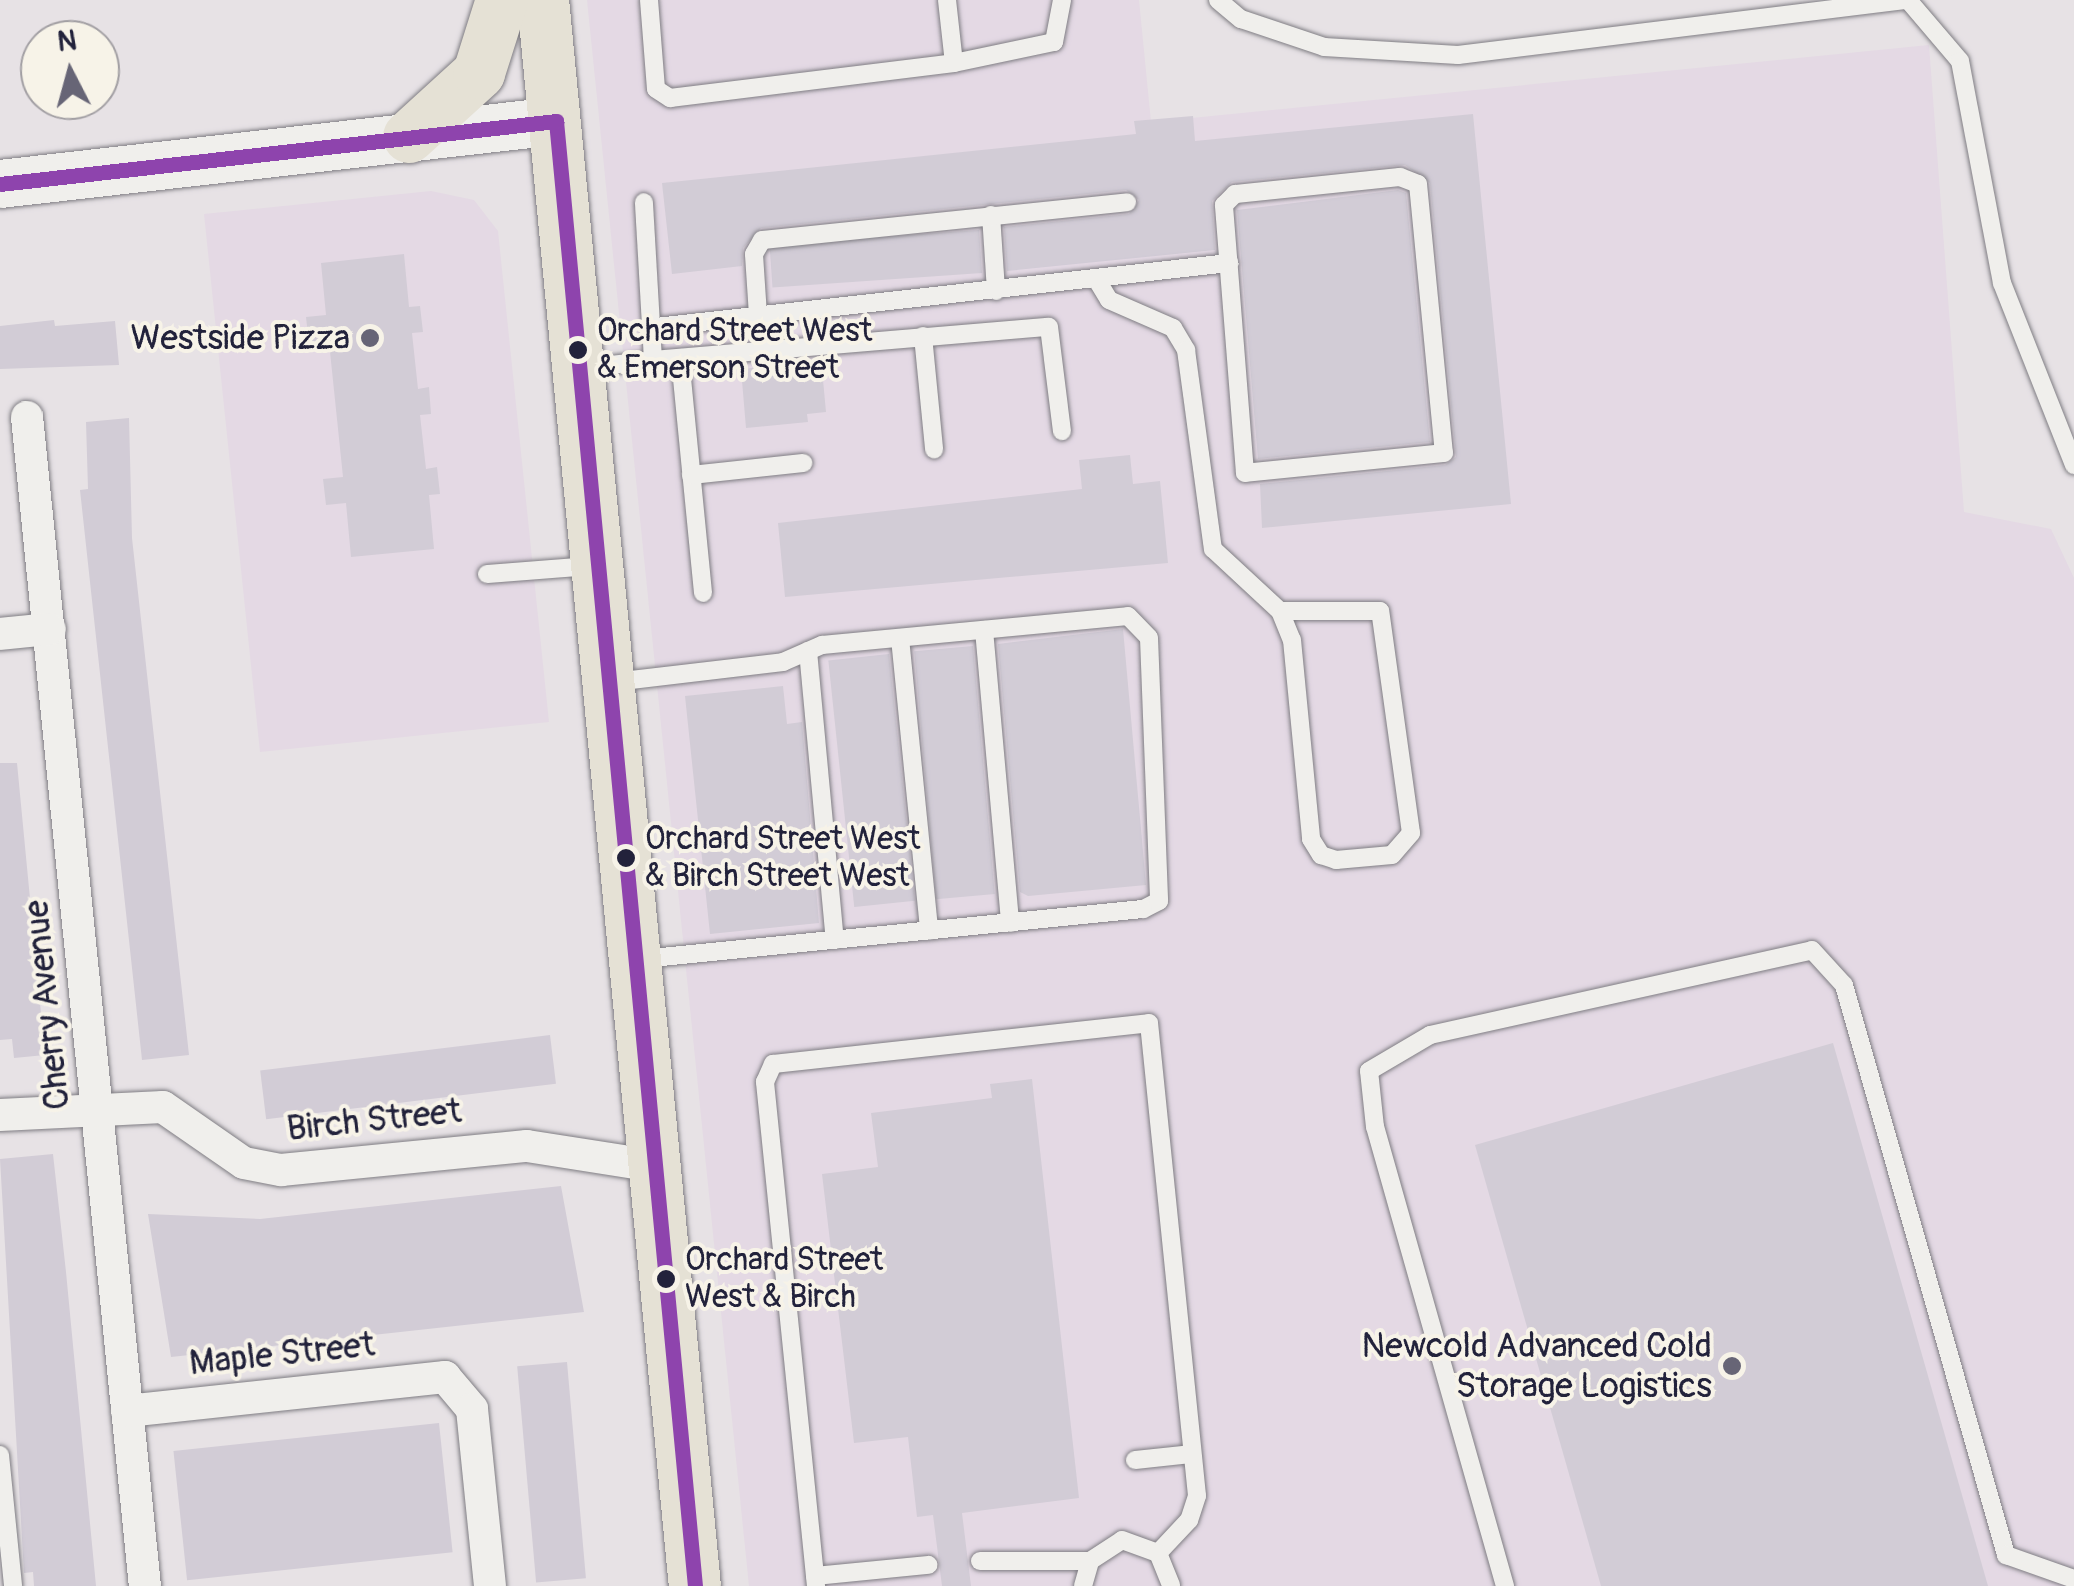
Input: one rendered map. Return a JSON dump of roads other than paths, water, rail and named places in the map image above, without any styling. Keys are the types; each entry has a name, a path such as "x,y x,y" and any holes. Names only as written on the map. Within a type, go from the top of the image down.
{"main road":[{"path":"410,137 479,74 502,0"},
{"path":"543,0 695,1586"},
{"path":"0,184 556,121"}],"street":[{"name":"Cherry Avenue","path":"27,417 145,1586"},
{"path":"0,634 50,629"},
{"name":"Birch Street","path":"0,1115 97,1107 163,1107 260,1168 527,1146 654,1166"},
{"name":"Maple Street","path":"128,1411 445,1378 472,1409 490,1586"}],"lane":[{"path":"650,0 656,90 670,98 954,63 1054,42 1062,0"},
{"path":"947,0 954,63"},
{"path":"1218,0 1241,18 1324,47 1458,56 1906,0 1960,61 2002,282 2074,465"},
{"path":"1400,176 1418,184 1444,453 1244,474 1228,263 1224,205 1235,194 1400,176"},
{"path":"644,202 656,327 653,360"},
{"path":"758,314 754,254 762,240 1127,202"},
{"path":"991,215 996,290"},
{"path":"656,327 1228,263"},
{"path":"1097,280 1109,300 1173,328 1186,350 1213,549 1280,611 1292,640 1311,839 1320,855 1336,860 1392,855 1411,833 1380,611 1280,611"},
{"path":"579,368 1048,327 1062,431"},
{"path":"923,336 934,448"},
{"path":"680,358 702,594"},
{"path":"692,475 803,463"},
{"path":"486,574 598,565"},
{"path":"609,682 783,662 808,651 900,638 1128,616 1149,638 1159,901 1010,922 635,960"},
{"path":"984,630 1010,922"},
{"path":"900,638 929,931"},
{"path":"808,651 836,940"},
{"path":"1505,1586 1375,1127 1369,1071 1430,1035 1812,950 1844,985 2006,1555 2074,1579"},
{"path":"928,1565 816,1581 765,1082 773,1064 1149,1023 1197,1496 1190,1520 1158,1553"},
{"path":"1135,1460 1191,1454"},
{"path":"0,1455 13,1586"},
{"path":"980,1561 1090,1561 1122,1540 1158,1553 1171,1586"},
{"path":"1084,1586 1090,1561"}],"place":[{"name":"Westside Pizza","path":"370,338"},
{"name":"Orchard Street West & Emerson Street","path":"578,350"},
{"name":"Orchard Street West & Birch Street West","path":"626,858"},
{"name":"Orchard Street West & Birch","path":"666,1279"},
{"name":"Newcold Advanced Cold Storage Logistics","path":"1732,1366"}]}
